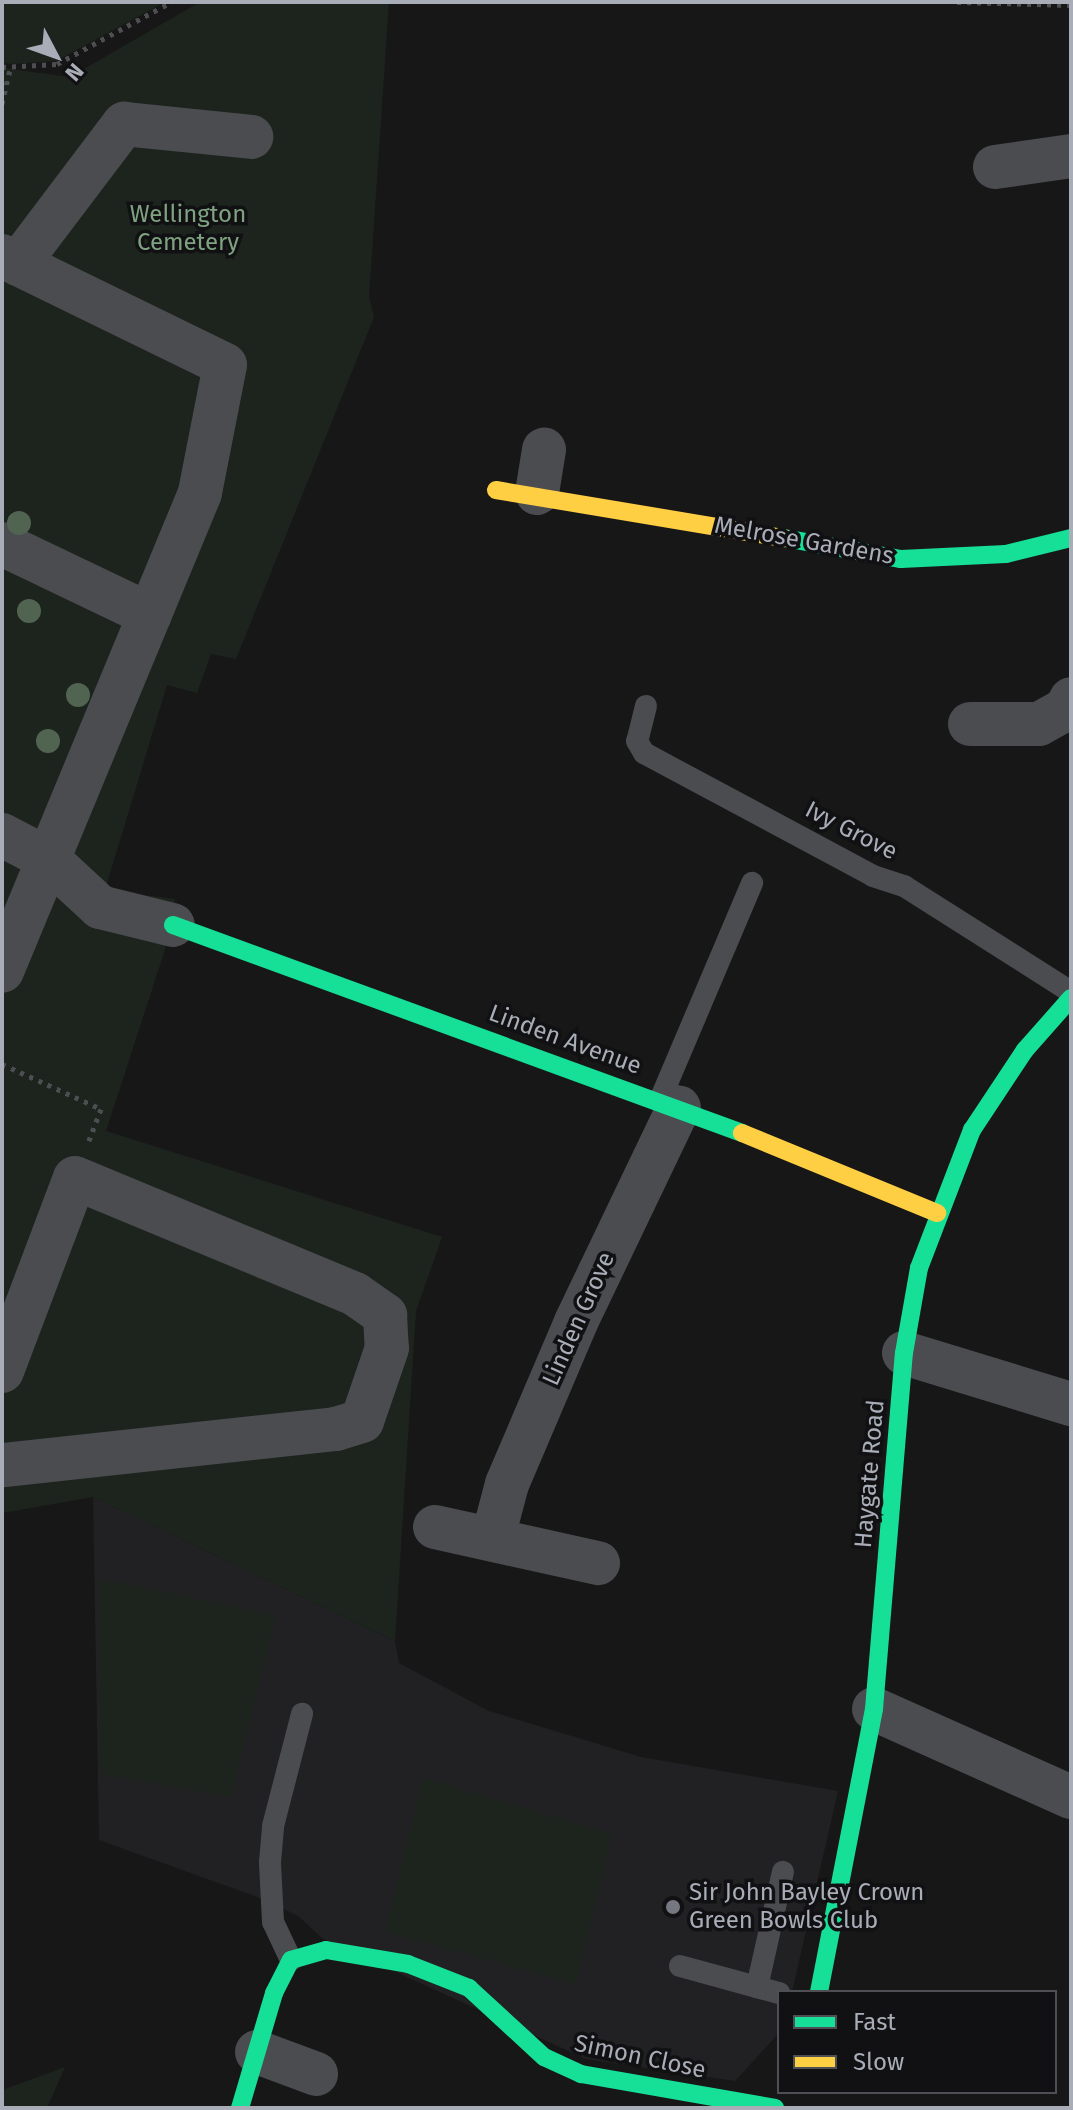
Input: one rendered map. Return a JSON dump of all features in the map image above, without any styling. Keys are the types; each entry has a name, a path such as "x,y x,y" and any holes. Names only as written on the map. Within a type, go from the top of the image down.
{"street":[{"path":"2,971 200,493 225,365 10,260 124,124 251,137"},
{"path":"995,167 1071,156"},
{"path":"516,492 544,450"},
{"name":"Melrose Gardens","path":"516,492 901,559 1006,554 1071,538"},
{"path":"2,544 150,615"},
{"path":"970,724 1039,724 1066,709 1071,699"},
{"path":"2,835 48,859 100,907 173,925"},
{"name":"Linden Avenue","path":"173,925 670,1103 937,1213"},
{"name":"Haygate Road","path":"819,1990 874,1709 904,1353 919,1268 937,1213 972,1130 1025,1050 1071,995"},
{"name":"Linden Grove","path":"493,1537 507,1484 670,1103"},
{"path":"2,1371 75,1178 355,1294 385,1315 387,1348 362,1421 336,1429 2,1465"},
{"path":"904,1353 1071,1404"},
{"path":"435,1527 493,1537 598,1563"},
{"path":"874,1709 1071,1797"},
{"name":"Simon Close","path":"291,1960 326,1950 408,1964 469,1988 544,2057 581,2074 775,2108"},
{"path":"242,2103 274,1993 291,1960"},
{"path":"257,2052 316,2074"}],"lane":[{"name":"Ivy Grove","path":"646,706 637,741 644,753 873,876 904,886 1071,995"},
{"path":"670,1103 752,883"},
{"path":"291,1960 273,1922 270,1862 273,1826 302,1714"},
{"path":"757,1987 783,1872"},
{"path":"680,1966 777,1992"}],"path":[{"path":"2,67 57,64 171,2"},
{"path":"957,2 1071,5"},
{"path":"2,104 10,68"},
{"path":"2,1064 101,1109"}],"shaded area":[{"path":"93,1497 395,1641 399,1663 489,1711 641,1757 838,1791 792,1990 777,1990 777,2035 735,2081 586,2059 322,1938 298,1916 266,1900 99,1840"}],"green space":[{"path":"2,2 165,2 56,61 11,64 2,63"},
{"name":"Wellington Cemetery","path":"200,2 389,2 369,297 374,317 236,659 211,654 197,693 167,685 105,890 175,899 173,925 106,1131 442,1237 416,1311 395,1641 93,1497 2,1513 2,68 70,77"},
{"path":"101,1579 276,1615 231,1797 101,1774"},
{"path":"423,1778 612,1834 576,1984 385,1932"},
{"path":"65,2067 47,2108 2,2108 2,2090"}],"traffic: fast":[{"path":"784,538 901,559 1006,554 1071,538"},
{"path":"173,925 742,1133"},
{"path":"819,1990 874,1709 904,1353 919,1268 972,1130 1025,1050 1071,998"},
{"path":"240,2108 274,1993 291,1960 326,1950 408,1964 469,1988 544,2057 581,2074 775,2108"}],"traffic: slow":[{"path":"496,490 784,538"},
{"path":"742,1133 937,1213"}],"place":[{"name":"Sir John Bayley Crown Green Bowls Club","path":"673,1907"}]}
